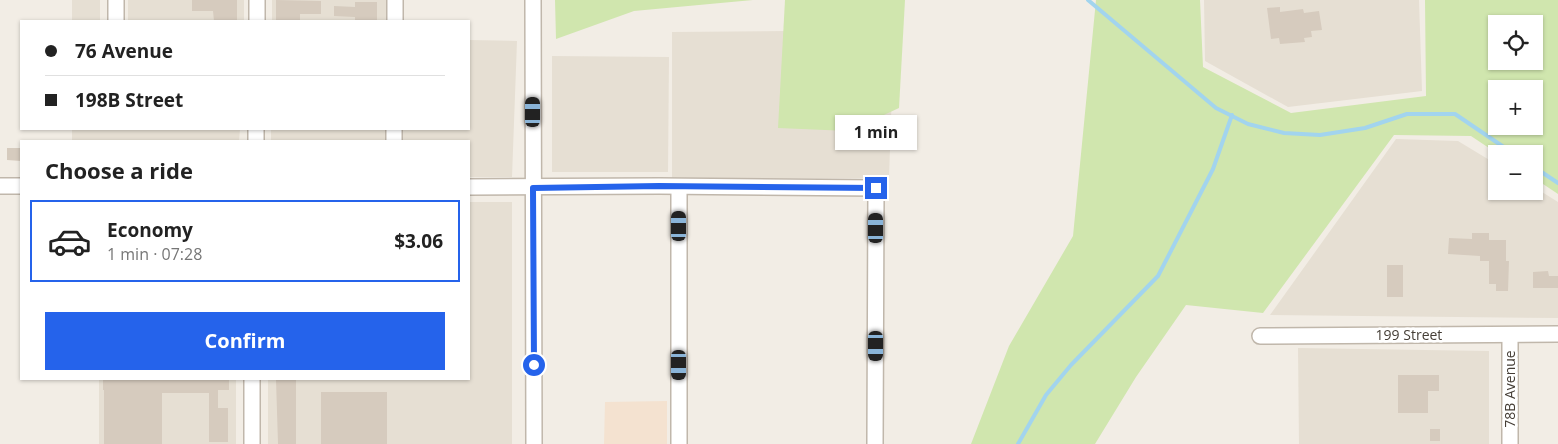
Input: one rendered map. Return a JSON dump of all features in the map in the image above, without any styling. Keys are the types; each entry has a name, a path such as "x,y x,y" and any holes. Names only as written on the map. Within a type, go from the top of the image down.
{"street":[{"path":"116,0 116,20"},
{"path":"257,0 257,20"},
{"path":"394,20 395,0"},
{"path":"533,0 534,444"},
{"path":"0,186 20,186"},
{"path":"679,186 679,444"},
{"path":"470,187 679,186 876,188 875,444"},
{"name":"78B Avenue","path":"1510,334 1510,444"},
{"name":"199 Street","path":"1260,336 1558,334"},
{"path":"252,380 252,444"}],"shaded area":[{"path":"72,0 100,0 100,20 72,20"},
{"path":"128,0 244,0 244,20 128,20"},
{"path":"272,0 386,0 386,20 272,20"},
{"path":"1204,0 1419,0 1422,91 1288,107 1205,61"},
{"path":"894,30 889,178 672,179 672,32"},
{"path":"470,40 517,41 512,177 470,177 470,140 403,140 403,130 470,130"},
{"path":"552,56 669,57 668,172 552,172"},
{"path":"72,130 240,130 239,140 72,140"},
{"path":"271,130 386,130 386,140 271,140"},
{"path":"1396,139 1458,141 1488,159 1488,200 1543,200 1543,193 1558,202 1558,318 1270,315"},
{"path":"470,202 512,202 512,444 268,444 268,380 470,380"},
{"path":"1298,348 1489,351 1489,444 1299,444"},
{"path":"99,380 236,380 236,444 99,444"},
{"path":"667,401 667,444 604,444 605,402"}],"green space":[{"path":"555,0 753,0 634,11 556,39"},
{"path":"785,0 905,0 899,108 849,131 778,128"},
{"path":"1096,0 1200,0 1203,67 1291,113 1426,96 1425,0 1558,0 1558,194 1543,184 1543,145 1488,145 1488,147 1471,136 1394,135 1263,313 1186,305 1136,377 1095,444 971,444 1009,346 1073,236"}],"building":[{"path":"192,0 237,0 237,20 214,20 213,11 192,11"},
{"path":"276,0 321,1 321,14 300,14 300,20 276,20"},
{"path":"355,2 377,2 377,20 355,20 355,17 334,16 334,6 355,7"},
{"path":"1280,7 1280,12 1303,9 1304,13 1319,11 1322,30 1311,31 1312,37 1304,38 1305,42 1280,44 1279,38 1271,39 1267,8"},
{"path":"7,148 20,148 20,161 7,160"},
{"path":"1472,233 1489,233 1489,240 1506,240 1506,261 1509,261 1508,291 1496,291 1496,284 1489,284 1489,261 1480,261 1480,256 1448,254 1449,238 1472,239"},
{"path":"1387,265 1403,265 1403,297 1387,297"},
{"path":"1548,271 1549,276 1558,276 1558,288 1533,288 1533,272"},
{"path":"1398,375 1439,375 1439,391 1428,391 1428,413 1398,413"},
{"path":"103,380 229,380 229,390 218,390 218,408 228,408 228,442 209,442 209,393 162,393 162,444 104,444"},
{"path":"276,380 296,380 296,444 278,444"},
{"path":"321,392 387,392 387,444 321,444"},
{"path":"1430,429 1440,429 1440,441 1430,441"}],"waterway":[{"path":"1088,0 1216,108 1248,124 1284,133 1320,135 1365,128 1407,114 1455,114 1501,145"},
{"path":"1018,444 1046,395 1071,365 1158,276 1213,169 1232,115"},
{"path":"1543,173 1558,183"}],"route":[{"path":"534,365 533,188 659,186 876,188"}]}
